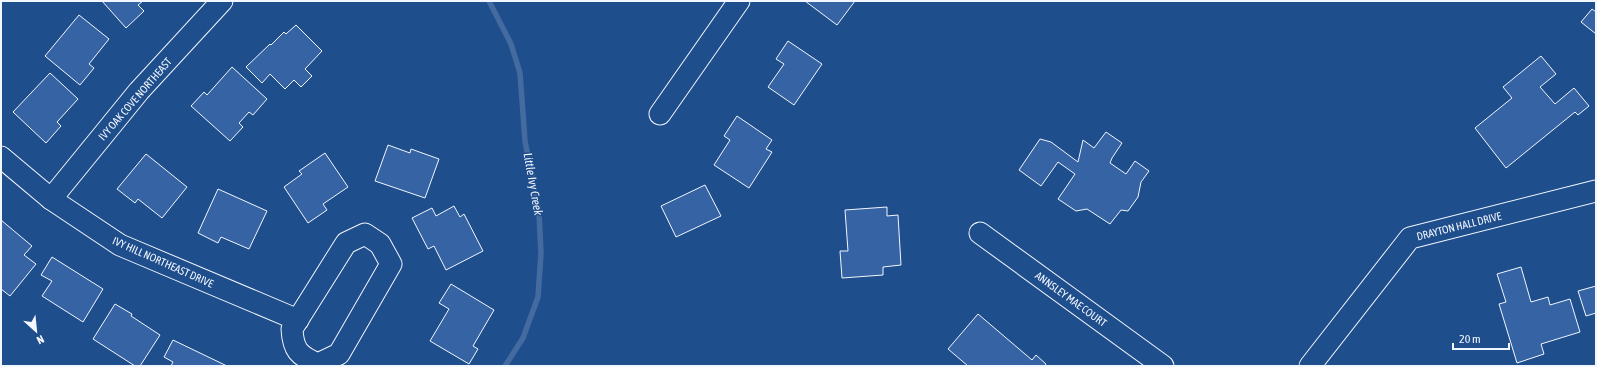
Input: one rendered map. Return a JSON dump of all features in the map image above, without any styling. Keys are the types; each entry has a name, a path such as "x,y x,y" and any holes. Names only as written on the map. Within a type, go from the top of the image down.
{"street":[{"name":"IVY OAK COVE NORTHEAST","path":"51,199 139,91 222,1"},
{"path":"660,114 739,1"},
{"name":"IVY HILL NORTHEAST DRIVE","path":"1,157 51,199 120,245 298,320"},
{"name":"DRAYTON HALL DRIVE","path":"1310,366 1410,238 1596,191"},
{"name":"ANNSLEY MAE COURT","path":"980,233 1162,366"},
{"path":"365,234 380,244 391,264 339,354 318,364 304,358 293,344 292,329 298,320 346,243 365,234"}],"building":[{"path":"102,1 143,1 138,5 144,11 126,28"},
{"path":"805,1 855,1 837,25"},
{"path":"1592,9 1596,12 1596,34 1581,22"},
{"path":"79,15 109,39 89,64 94,68 80,85 45,56"},
{"path":"296,25 322,51 305,69 312,76 301,87 294,80 285,89 270,74 262,83 246,67 284,32 286,34"},
{"path":"788,41 822,64 794,105 768,87 784,64 776,59"},
{"path":"1541,56 1556,74 1540,87 1555,104 1574,88 1589,106 1578,115 1575,112 1506,168 1475,128 1512,98 1503,87"},
{"path":"232,67 267,99 253,115 249,112 239,123 243,127 230,141 191,106 204,92 207,95"},
{"path":"50,73 78,99 57,122 61,126 46,143 13,112"},
{"path":"737,116 772,140 766,149 772,152 749,188 714,165 730,140 724,136"},
{"path":"1106,132 1122,143 1110,163 1126,174 1135,161 1149,171 1141,182 1138,197 1128,211 1121,210 1110,224 1087,209 1076,211 1058,199 1075,174 1058,162 1041,186 1019,170 1040,139 1051,142 1078,162 1083,140 1094,148"},
{"path":"388,145 410,153 411,149 439,159 425,198 375,181"},
{"path":"325,153 348,187 323,204 327,210 308,223 284,187 302,174 299,171"},
{"path":"146,154 187,187 162,218 138,199 135,203 117,189"},
{"path":"705,185 721,216 676,237 661,206"},
{"path":"218,189 267,211 249,249 221,237 218,243 198,233"},
{"path":"454,206 460,217 464,214 483,251 446,270 434,246 428,249 412,218 432,208 436,216"},
{"path":"887,207 887,216 898,215 901,265 883,267 883,275 842,278 840,251 848,251 845,210"},
{"path":"1,220 32,246 24,255 36,264 10,296 1,289"},
{"path":"52,257 103,289 83,322 42,296 52,281 41,275"},
{"path":"1521,267 1531,302 1548,297 1550,305 1570,299 1580,332 1541,344 1544,354 1517,363 1499,304 1506,302 1497,274"},
{"path":"451,284 494,310 473,346 478,349 469,364 430,341 449,309 439,303"},
{"path":"1596,286 1596,313 1586,316 1578,291"},
{"path":"115,304 132,314 131,316 160,335 140,366 135,366 93,339"},
{"path":"978,314 1032,360 1036,355 1046,364 1045,366 968,366 948,349"},
{"path":"173,340 227,366 171,366 173,362 164,357"}],"waterway":[{"name":"Little Ivy Creek","path":"489,1 511,44 520,73 525,141 539,213 541,253 538,297 523,338 505,366"}]}
